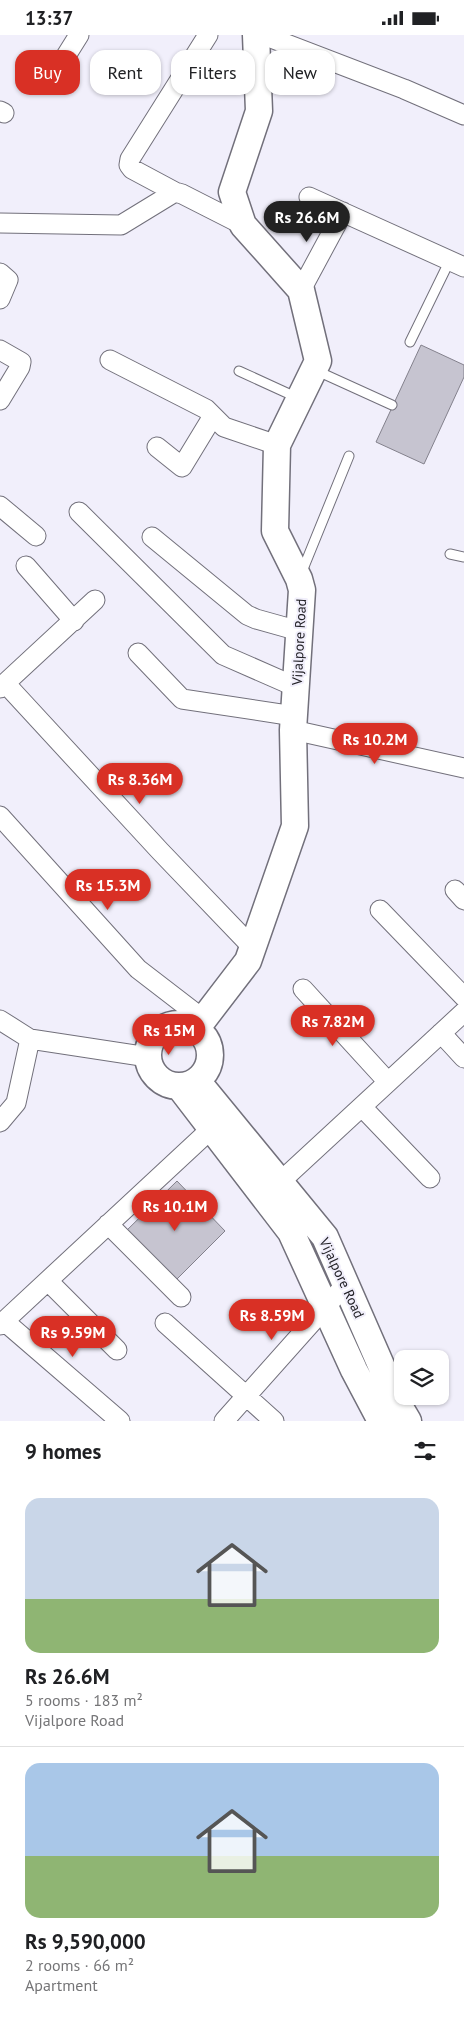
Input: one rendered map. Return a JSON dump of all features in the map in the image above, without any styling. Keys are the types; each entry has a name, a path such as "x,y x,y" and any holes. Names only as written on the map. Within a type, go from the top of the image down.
{"main road":[{"name":"Vijalpore Road","path":"199,1024 248,961 295,826 294,723 302,590 299,579 275,531 277,445 318,361 302,290 243,225 232,191 259,111 270,36"},
{"path":"148,1057 149,1048 159,1031 177,1024 199,1024 208,1045 209,1055 206,1069 188,1083"},
{"name":"Vijalpore Road","path":"148,1057 150,1066 161,1081 188,1083 280,1182 325,1237 398,1404 408,1421"},
{"name":"Vijalpore Road","path":"188,1083 211,1129 291,1232 354,1370 381,1421"}],"street":[{"path":"70,50 79,35"},
{"path":"208,35 130,159 129,165 132,169 175,192 243,225"},
{"path":"270,36 410,91 464,115"},
{"path":"0,224 121,225 175,192"},
{"path":"309,197 457,263"},
{"path":"302,290 343,212"},
{"path":"0,273 8,280 0,299"},
{"path":"0,351 21,362 20,367 0,400"},
{"path":"110,360 206,409 224,427 277,445"},
{"path":"157,447 182,467 213,415"},
{"path":"0,506 36,536"},
{"path":"79,512 222,655 296,687"},
{"path":"152,537 247,615 299,631"},
{"path":"26,566 74,621"},
{"path":"95,601 2,685 252,948"},
{"path":"138,653 182,699 294,723 464,768"},
{"path":"1,820 138,969 199,1024"},
{"path":"380,910 464,997"},
{"path":"303,989 388,1082"},
{"path":"280,1182 464,1012"},
{"path":"0,1020 30,1039 148,1057"},
{"path":"441,1033 464,1058"},
{"path":"0,1122 16,1103 30,1039"},
{"path":"362,1107 430,1178"},
{"path":"120,1421 2,1323 211,1129"},
{"path":"108,1224 181,1297"},
{"path":"48,1281 116,1350"},
{"path":"224,1421 346,1284"},
{"path":"165,1323 274,1421"}],"lane":[{"path":"410,342 457,263"},
{"path":"314,370 392,405"},
{"path":"239,371 300,399"},
{"path":"299,579 349,456"},
{"path":"450,554 464,557"}],"building":[{"path":"421,345 464,365 464,377 424,464 376,442"},
{"path":"177,1181 225,1231 173,1283 124,1233"}]}
